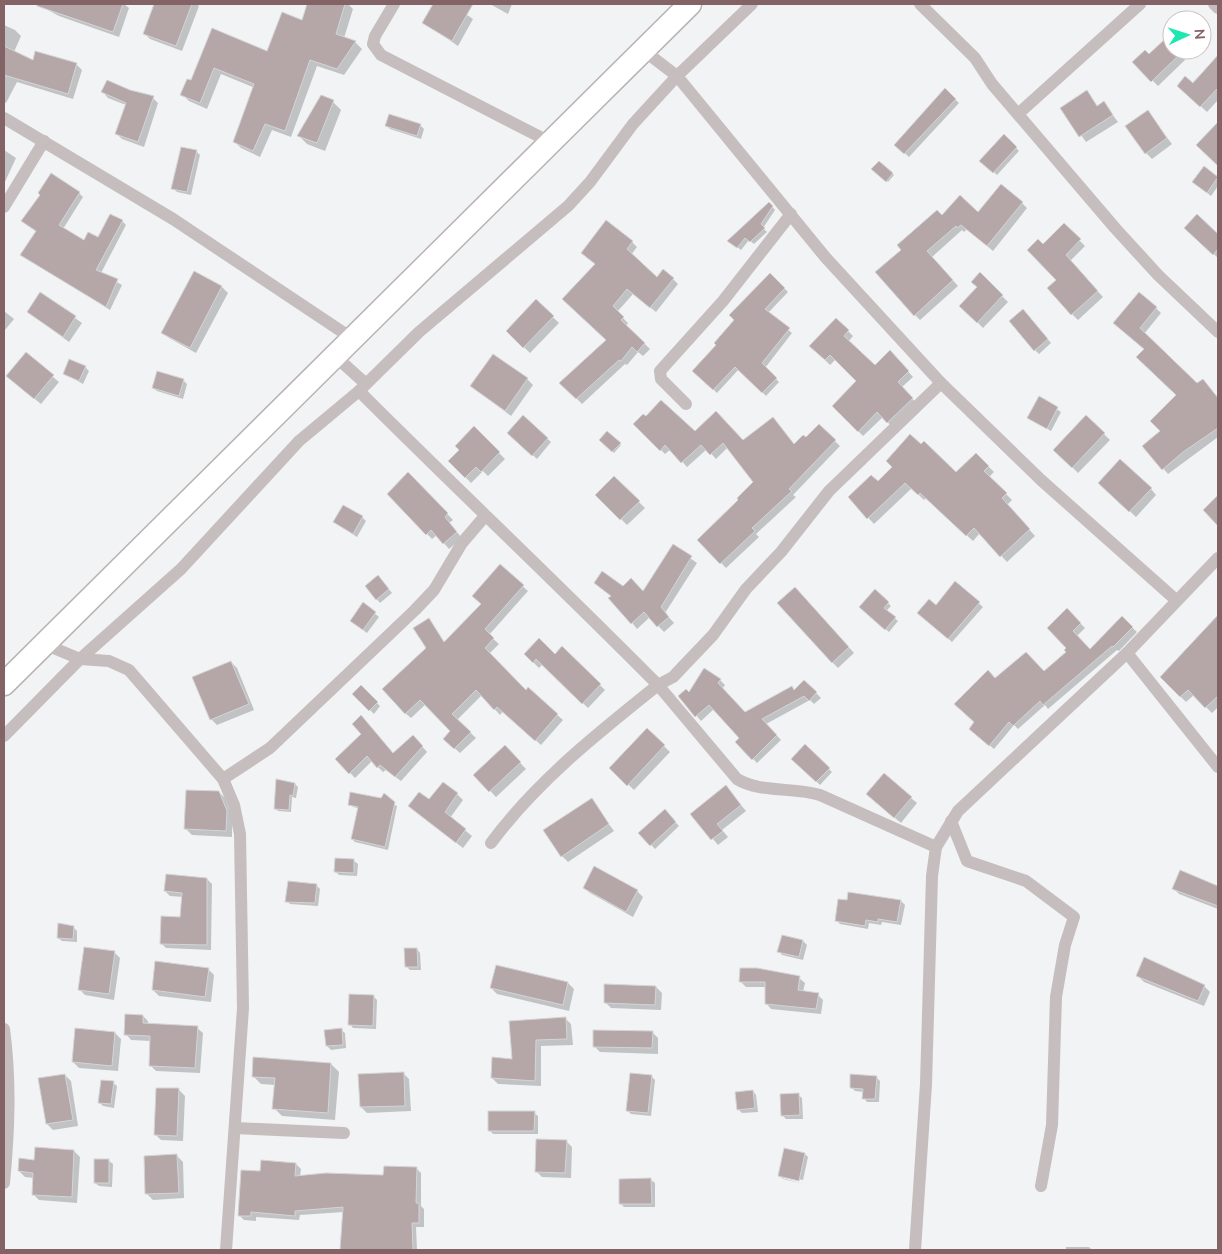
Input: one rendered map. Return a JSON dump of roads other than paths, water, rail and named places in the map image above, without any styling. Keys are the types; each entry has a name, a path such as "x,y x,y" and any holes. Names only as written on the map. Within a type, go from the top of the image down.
{"highway":[{"path":"4,684 690,4"}],"street":[{"path":"394,4 375,36 373,44 381,55 550,142"},
{"path":"4,736 80,659 181,569 299,441 363,388 419,332 568,206 590,182 633,124 677,76 752,4"},
{"path":"920,4 968,51 992,84 1114,228 1158,275 1218,332"},
{"path":"1019,114 1140,4"},
{"path":"1214,4 1218,8"},
{"path":"643,50 677,76 826,258 941,383 1041,480 1176,600"},
{"path":"4,118 173,220 353,339"},
{"path":"4,206 44,141"},
{"path":"686,404 661,379 660,371 722,301 791,214"},
{"path":"335,356 485,516 570,596 658,686 737,778 745,784 811,792 936,847"},
{"path":"491,843 513,814 594,737 658,686 679,672 713,635 746,589 781,552 829,491 941,383"},
{"path":"223,779 270,748 415,610 434,590 462,543 485,516"},
{"path":"915,1250 926,1084 932,876 936,847 951,821 980,789 1127,653 1218,558"},
{"path":"44,644 80,659 109,661 129,670 223,779 234,805 240,834 243,1008 226,1250"},
{"path":"1127,653 1218,767"},
{"path":"951,821 967,861 1026,881 1074,917 1065,945 1056,997 1052,1125 1041,1186"},
{"path":"4,1029 9,1067 10,1117 4,1183"},
{"path":"235,1128 344,1133"}]}
